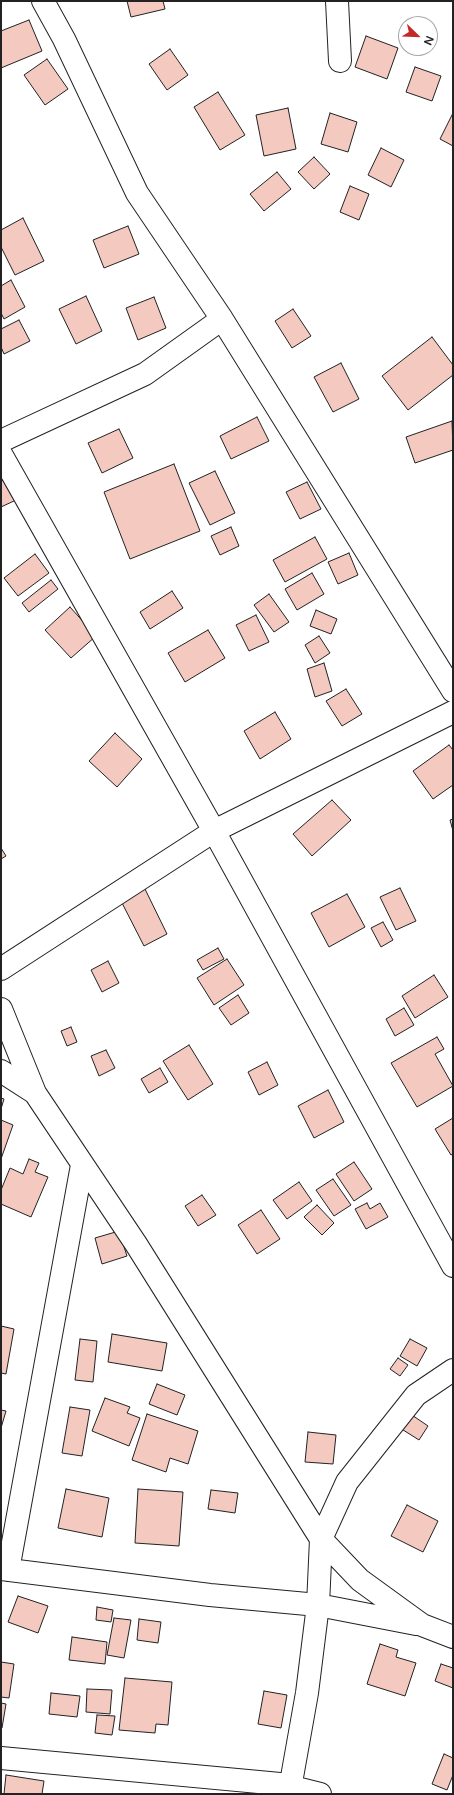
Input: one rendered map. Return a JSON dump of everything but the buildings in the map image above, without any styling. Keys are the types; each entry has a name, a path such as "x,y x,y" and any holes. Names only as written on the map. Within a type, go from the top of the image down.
{"street":[{"path":"43,1 64,39 137,193 222,319 453,691"},
{"path":"337,1 340,61"},
{"path":"1,441 145,374 222,319"},
{"path":"1,454 214,831 453,1266"},
{"path":"1,969 214,831 453,712"},
{"path":"1,1009 35,1093 136,1244 321,1539 360,1580 422,1625"},
{"path":"1,1071 35,1093"},
{"path":"82,1165 5,1569 210,1595 318,1605 422,1625 453,1637"},
{"path":"290,1790 307,1693 318,1605 321,1539 347,1482 416,1395 453,1370"},
{"path":"1,1758 280,1784 290,1790 320,1794"}]}
